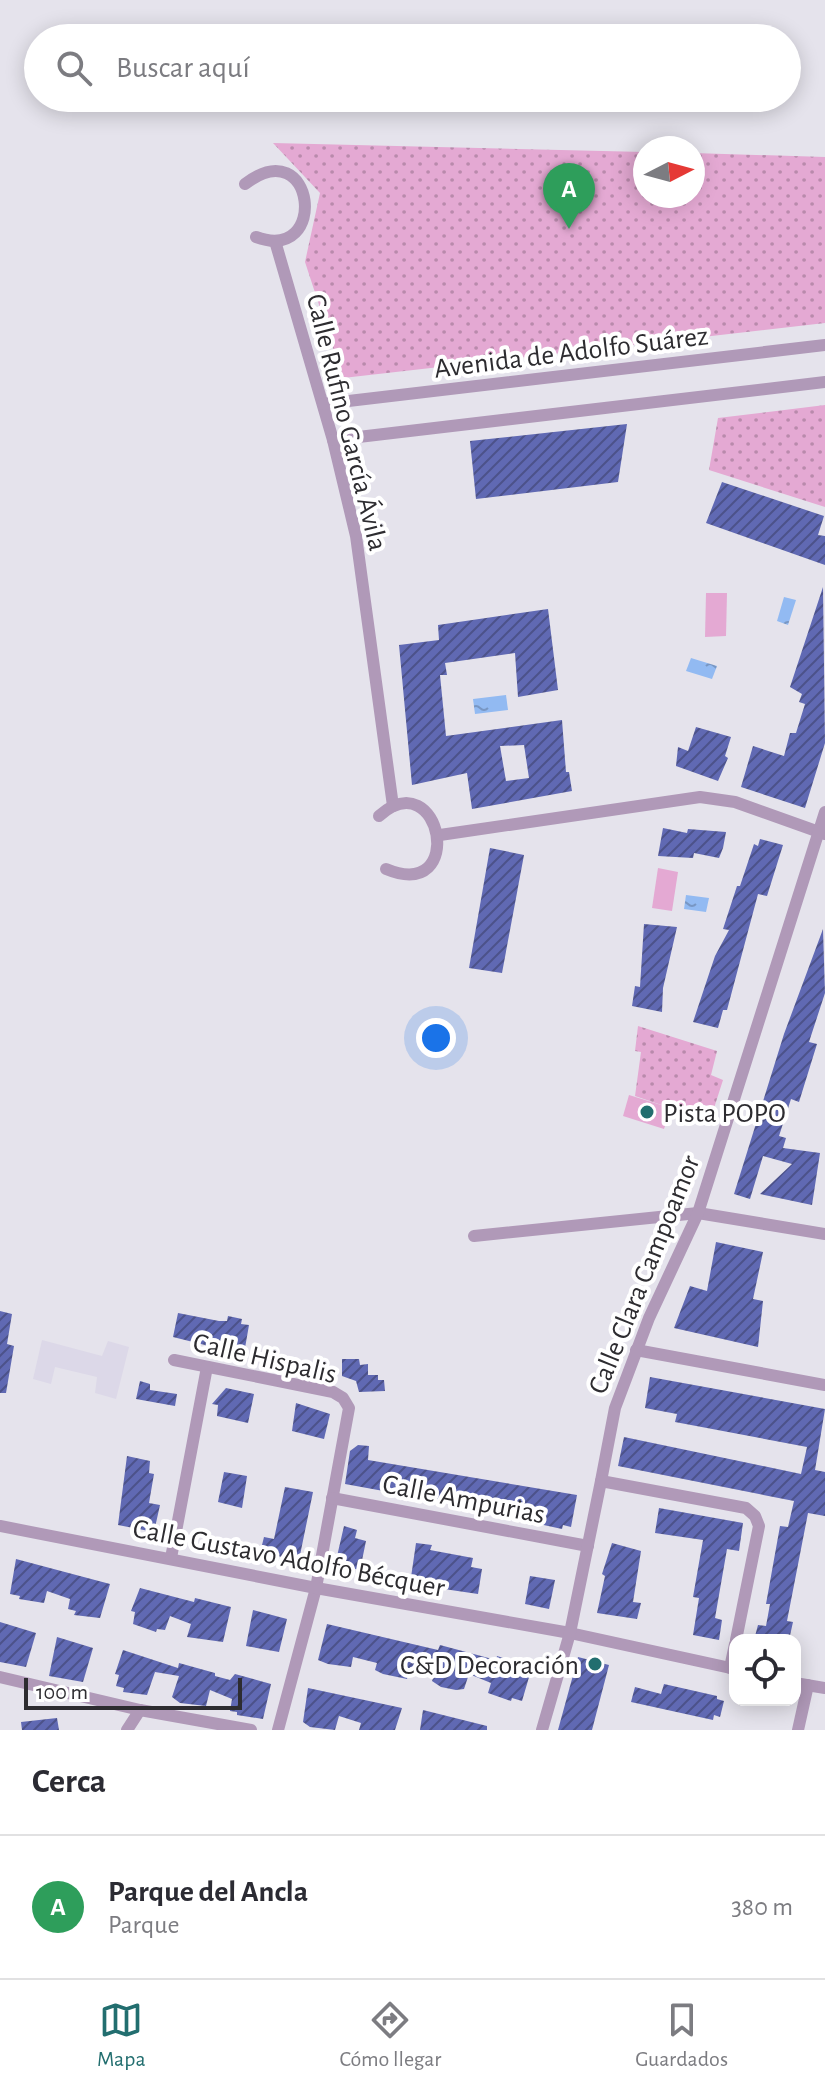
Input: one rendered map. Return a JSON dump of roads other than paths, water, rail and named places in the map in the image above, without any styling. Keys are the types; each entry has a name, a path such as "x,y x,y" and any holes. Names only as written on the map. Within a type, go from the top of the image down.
{"street":[{"path":"245,184 259,173 276,171 292,176 304,189 308,206 303,223 291,235 275,241 256,237"},
{"name":"Calle Rufino García Ávila","path":"275,241 333,440 356,536 393,806"},
{"name":"Avenida de Adolfo Suárez","path":"323,404 825,345"},
{"path":"333,440 825,382"},
{"path":"440,835 700,797 735,802 822,833"},
{"path":"379,816 393,806 408,804 423,809 434,820 440,835 433,860 423,869 398,874 386,869"},
{"name":"Calle Clara Campoamor","path":"542,1730 570,1633 615,1408 636,1350 698,1213 822,833 825,812"},
{"path":"474,1236 698,1213 825,1234"},
{"path":"636,1350 825,1385"},
{"name":"Calle Hispalis","path":"174,1360 333,1392 343,1398 349,1408 316,1588 278,1730"},
{"path":"171,1558 207,1367"},
{"path":"601,1481 746,1508 755,1516 759,1526 737,1634"},
{"name":"Calle Ampurias","path":"332,1498 588,1546"},
{"name":"Calle Gustavo Adolfo Bécquer","path":"0,1526 316,1588 570,1633 729,1668"},
{"path":"0,1677 140,1710 251,1730"},
{"path":"798,1730 802,1684 825,1688"},
{"path":"127,1730 140,1710"}],"water":[{"path":"784,597 796,600 788,625 777,621"},
{"path":"691,658 717,666 712,679 686,671"},
{"path":"506,695 508,710 475,714 473,699"},
{"path":"686,895 709,898 706,912 684,909"}],"place":[{"name":"Parque del Ancla","path":"569,229"},
{"name":"Pista POPO","path":"647,1112"},
{"name":"C&D Decoración","path":"595,1664"}]}
